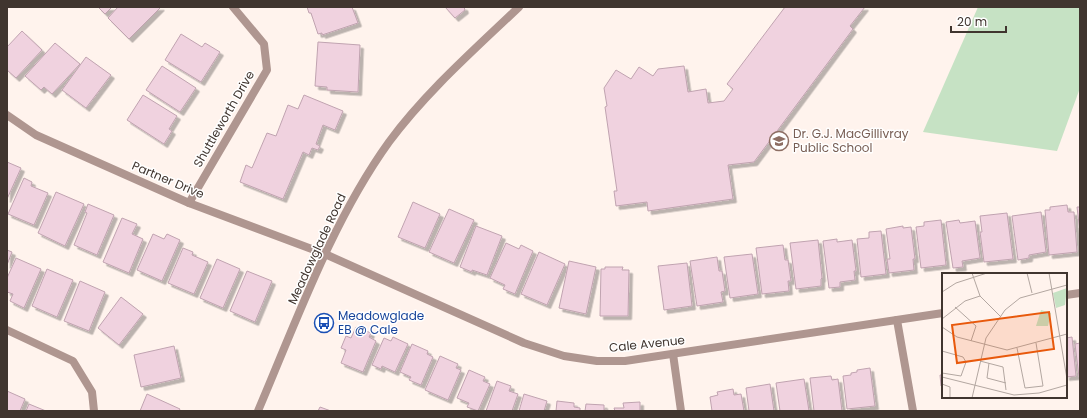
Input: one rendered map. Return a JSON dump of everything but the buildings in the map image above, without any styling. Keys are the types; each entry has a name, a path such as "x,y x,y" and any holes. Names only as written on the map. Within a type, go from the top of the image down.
{"street":[{"name":"Shuttleworth Drive","path":"189,203 266,70 264,44 234,7"},
{"name":"Meadowglade Road","path":"258,411 325,254 356,193 389,142 428,94 519,7"},
{"name":"Partner Drive","path":"7,115 36,135 189,203 325,254"},
{"name":"Cale Avenue","path":"325,254 524,343 564,356 597,361 624,361 942,313"},
{"path":"1067,295 1080,293"},
{"path":"897,320 913,411"},
{"path":"7,330 73,361 92,392 94,411"},
{"path":"673,354 681,411"}],"green space":[{"path":"978,7 1080,7 1080,88 1057,151 923,132"}],"place":[{"name":"Dr. G.J. MacGillivray Public School","path":"779,141"},
{"name":"Meadowglade EB @ Cale","path":"324,323"}]}
